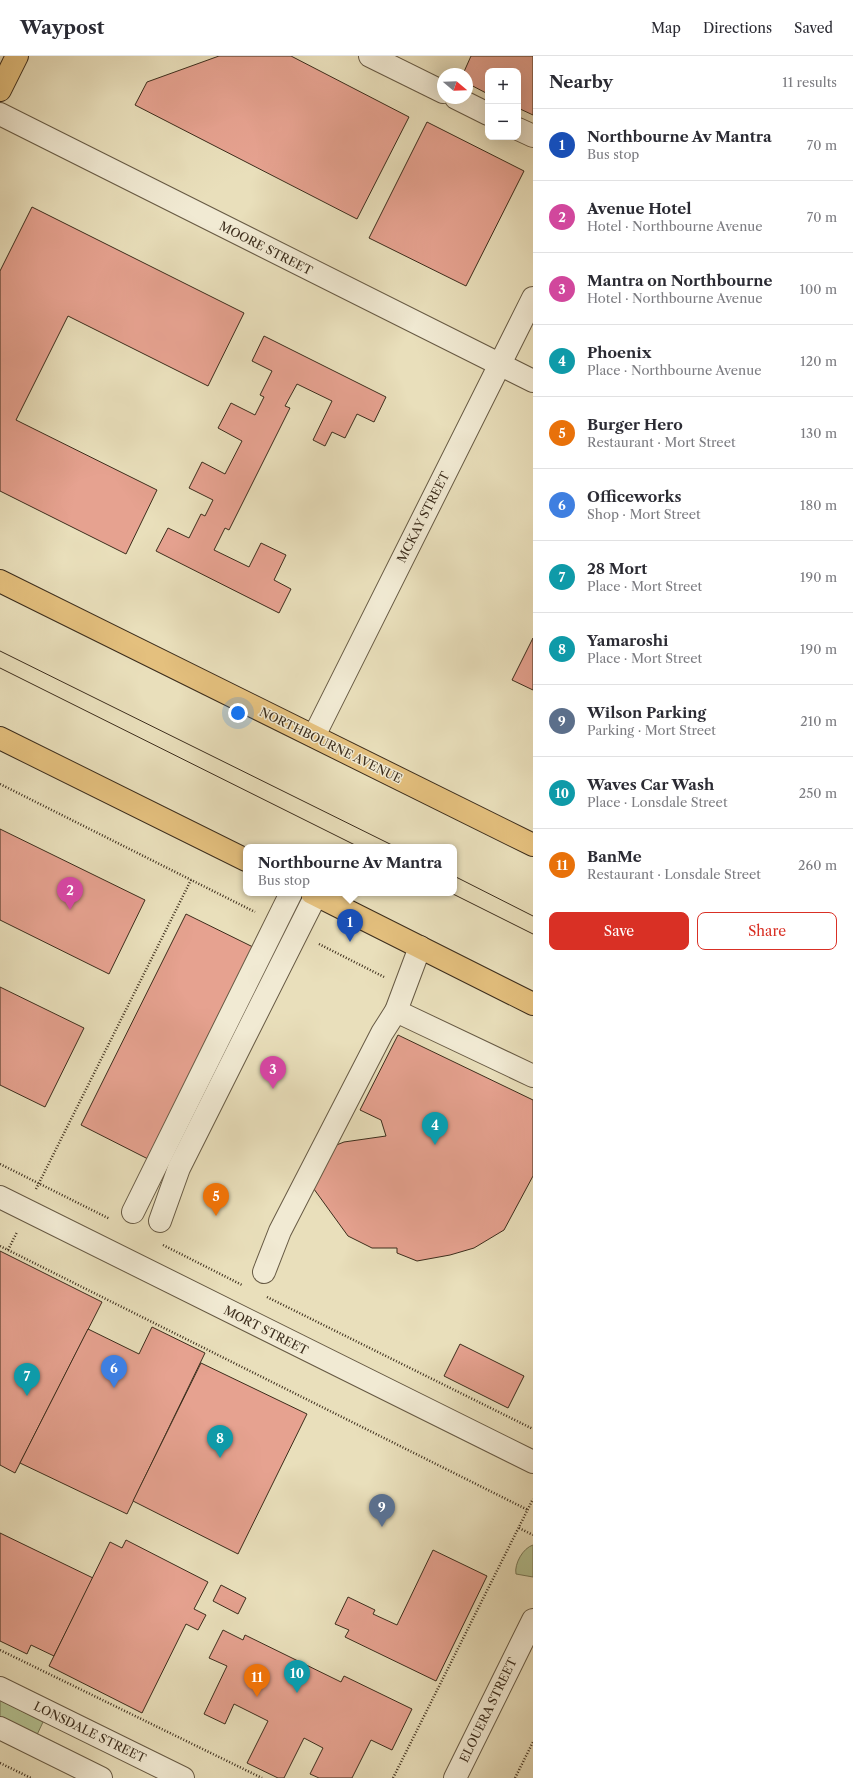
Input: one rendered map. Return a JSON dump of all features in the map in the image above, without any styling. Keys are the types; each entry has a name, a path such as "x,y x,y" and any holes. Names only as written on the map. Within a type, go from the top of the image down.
{"main road":[{"path":"0,90 17,56"},
{"name":"NORTHBOURNE AVENUE","path":"0,581 533,845"},
{"path":"0,738 243,859"},
{"path":"318,896 533,1004"}],"street":[{"path":"370,56 437,89"},
{"path":"468,104 485,112"},
{"name":"MOORE STREET","path":"0,114 533,381"},
{"path":"521,130 533,136"},
{"name":"MCKAY STREET","path":"314,736 533,298"},
{"path":"133,1212 290,896"},
{"path":"160,1221 179,1168 313,896"},
{"path":"264,1272 280,1231 382,1033 396,1011 420,947"},
{"path":"396,1011 533,1076"},
{"name":"MORT STREET","path":"0,1197 533,1462"},
{"name":"ELOUERA STREET","path":"455,1778 533,1620"},
{"name":"LONSDALE STREET","path":"0,1688 181,1778"},
{"path":"0,1728 101,1778"}],"path":[{"path":"8,1250 191,880"},
{"path":"0,1246 528,1510"},
{"path":"393,1778 533,1499"},
{"path":"519,1528 533,1535"},
{"path":"0,1650 262,1778"},
{"path":"515,1778 533,1742"},
{"path":"0,1763 31,1778"}],"green space":[{"path":"533,1545 533,1577 516,1574 516,1566 520,1557 526,1549"},
{"path":"0,1700 43,1722 35,1739 0,1720"}],"building":[{"path":"219,56 291,56 409,117 357,219 135,105 147,82"},
{"path":"471,56 533,56 533,115 521,109 521,68 485,68 485,92 473,86 473,68 466,68"},
{"path":"427,122 524,171 466,286 369,238"},
{"path":"32,207 244,313 208,386 68,316 16,420 157,490 126,554 0,491 0,271"},
{"path":"264,336 386,397 374,422 357,414 345,438 332,432 325,446 313,440 332,401 297,384 285,406 290,408 229,530 225,528 214,550 249,567 261,543 286,555 274,580 291,589 279,613 156,551 168,528 189,538 201,514 205,516 213,500 189,488 202,462 225,474 242,441 218,428 231,403 255,415 264,397 260,395 272,371 252,361"},
{"path":"533,638 533,690 512,680"},
{"path":"0,829 145,900 109,974 0,920"},
{"path":"186,914 255,948 150,1160 81,1125"},
{"path":"0,987 84,1028 45,1107 0,1085"},
{"path":"398,1035 533,1100 533,1176 504,1230 474,1248 450,1255 417,1261 397,1253 397,1248 372,1248 348,1236 311,1185 329,1148 344,1142 386,1136 381,1120 360,1110"},
{"path":"0,1251 102,1302 15,1473 0,1465"},
{"path":"152,1327 205,1353 127,1514 20,1463 88,1329 139,1354"},
{"path":"460,1344 524,1376 508,1408 444,1376"},
{"path":"201,1363 307,1414 238,1554 133,1501"},
{"path":"0,1533 93,1578 54,1656 31,1645 27,1654 0,1641"},
{"path":"126,1540 208,1582 194,1609 206,1615 198,1630 186,1624 142,1713 49,1666 110,1542 122,1548"},
{"path":"433,1550 487,1576 436,1681 345,1637 349,1630 335,1624 348,1597 375,1610 373,1614 397,1625"},
{"path":"221,1585 246,1598 238,1614 213,1601"},
{"path":"223,1630 243,1640 245,1635 341,1682 344,1676 412,1709 392,1750 371,1740 352,1778 319,1778 310,1774 323,1748 304,1738 284,1778 278,1778 247,1763 268,1721 234,1704 225,1724 204,1714 227,1666 209,1658"}],"tram line":[{"path":"0,651 390,844"},
{"path":"0,668 353,844"},
{"path":"457,878 533,916"},
{"path":"457,896 533,934"}],"place":[{"name":"Avenue Hotel","path":"70,910"},
{"name":"Northbourne Av Mantra","path":"350,942"},
{"name":"Mantra on Northbourne","path":"273,1089"},
{"name":"Phoenix","path":"435,1145"},
{"name":"Burger Hero","path":"216,1216"},
{"name":"Officeworks","path":"114,1388"},
{"name":"28 Mort","path":"27,1396"},
{"name":"Yamaroshi","path":"220,1458"},
{"name":"Wilson Parking","path":"382,1527"},
{"name":"Waves Car Wash","path":"297,1693"},
{"name":"BanMe","path":"257,1697"}]}
